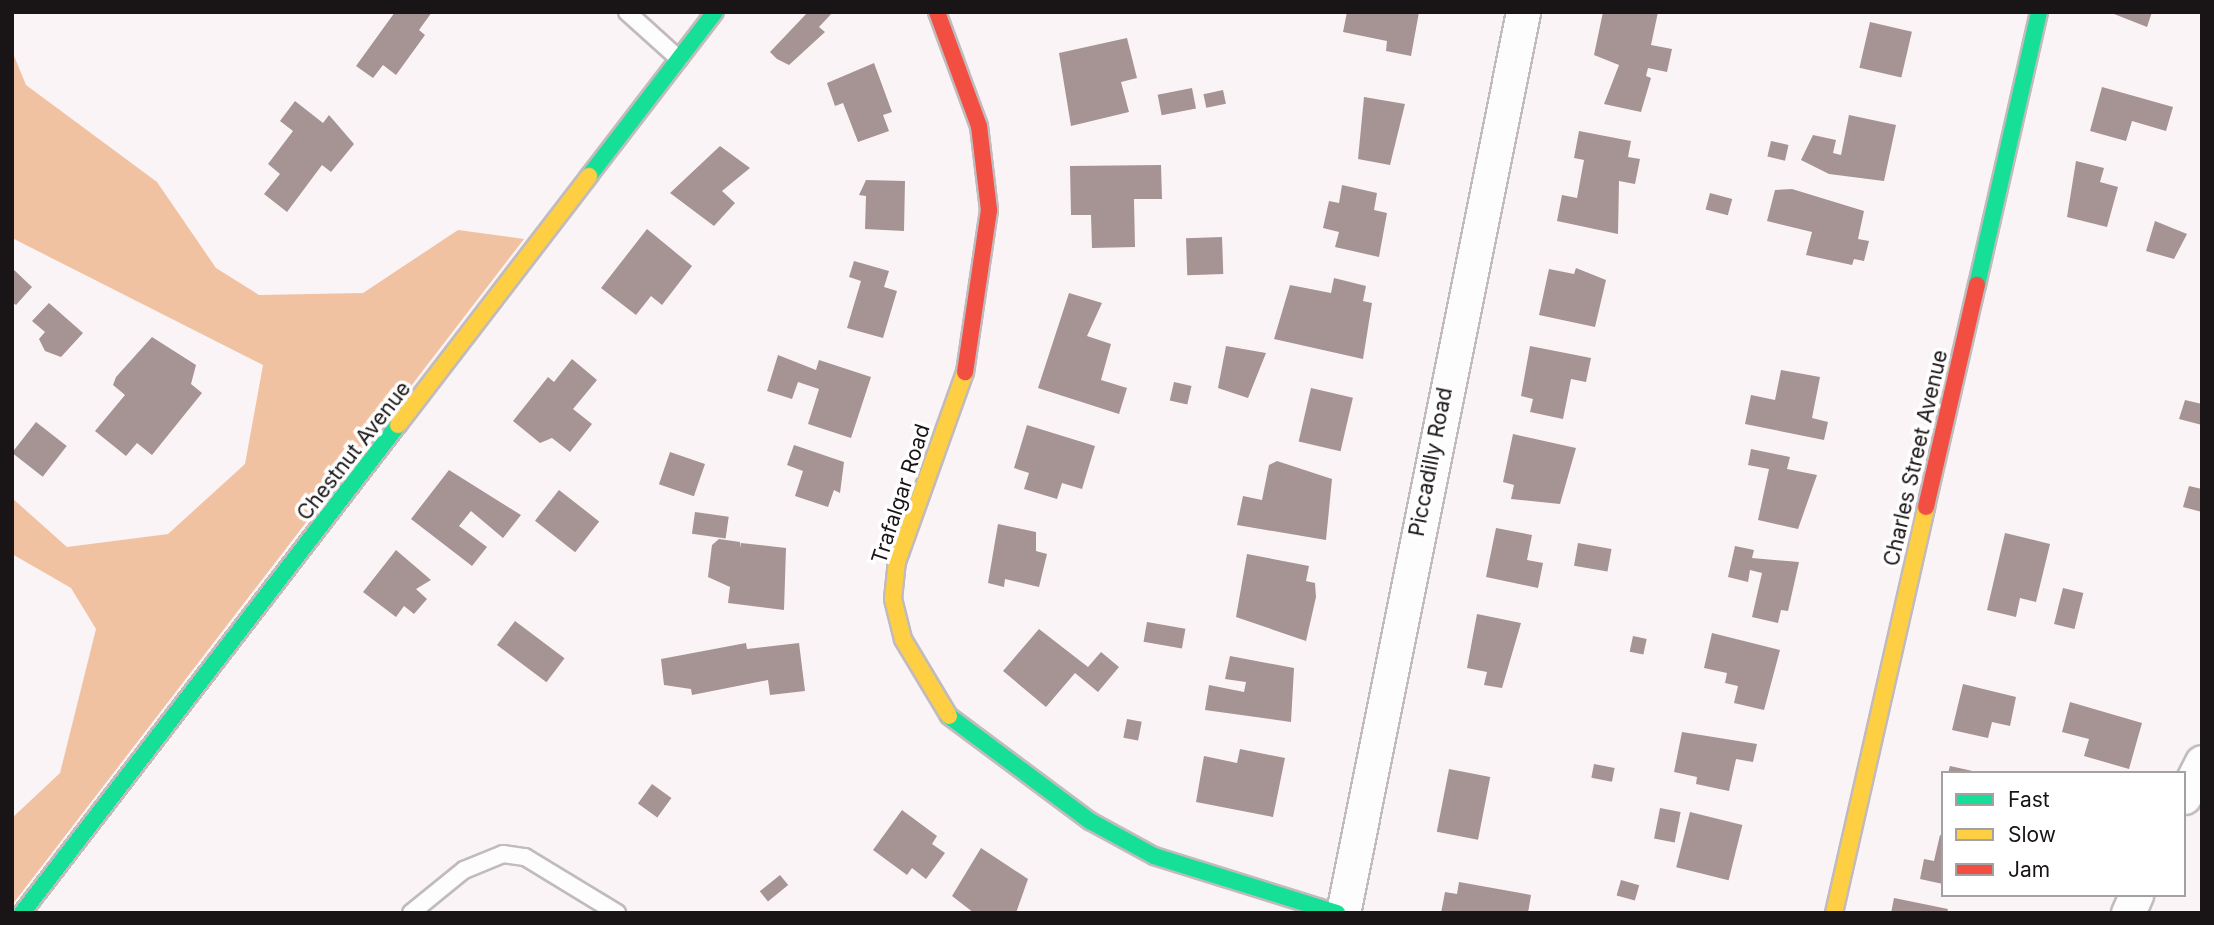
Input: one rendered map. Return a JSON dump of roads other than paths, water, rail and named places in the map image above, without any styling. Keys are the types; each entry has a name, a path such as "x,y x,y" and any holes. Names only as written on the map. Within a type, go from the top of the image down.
{"street":[{"name":"Chestnut Avenue","path":"22,913 715,12"},
{"name":"Trafalgar Road","path":"937,12 979,126 989,210 970,358 897,562 893,599 903,639 944,712 1090,821 1154,856 1337,913"},
{"name":"Piccadilly Road","path":"1343,913 1523,12"},
{"name":"Charles Street Avenue","path":"1834,913 2039,12"},
{"path":"2186,793 2202,762"},
{"path":"2128,913 2135,897"}],"lane":[{"path":"627,12 679,59"},
{"path":"411,913 464,870 503,854 525,858 617,913"}]}
